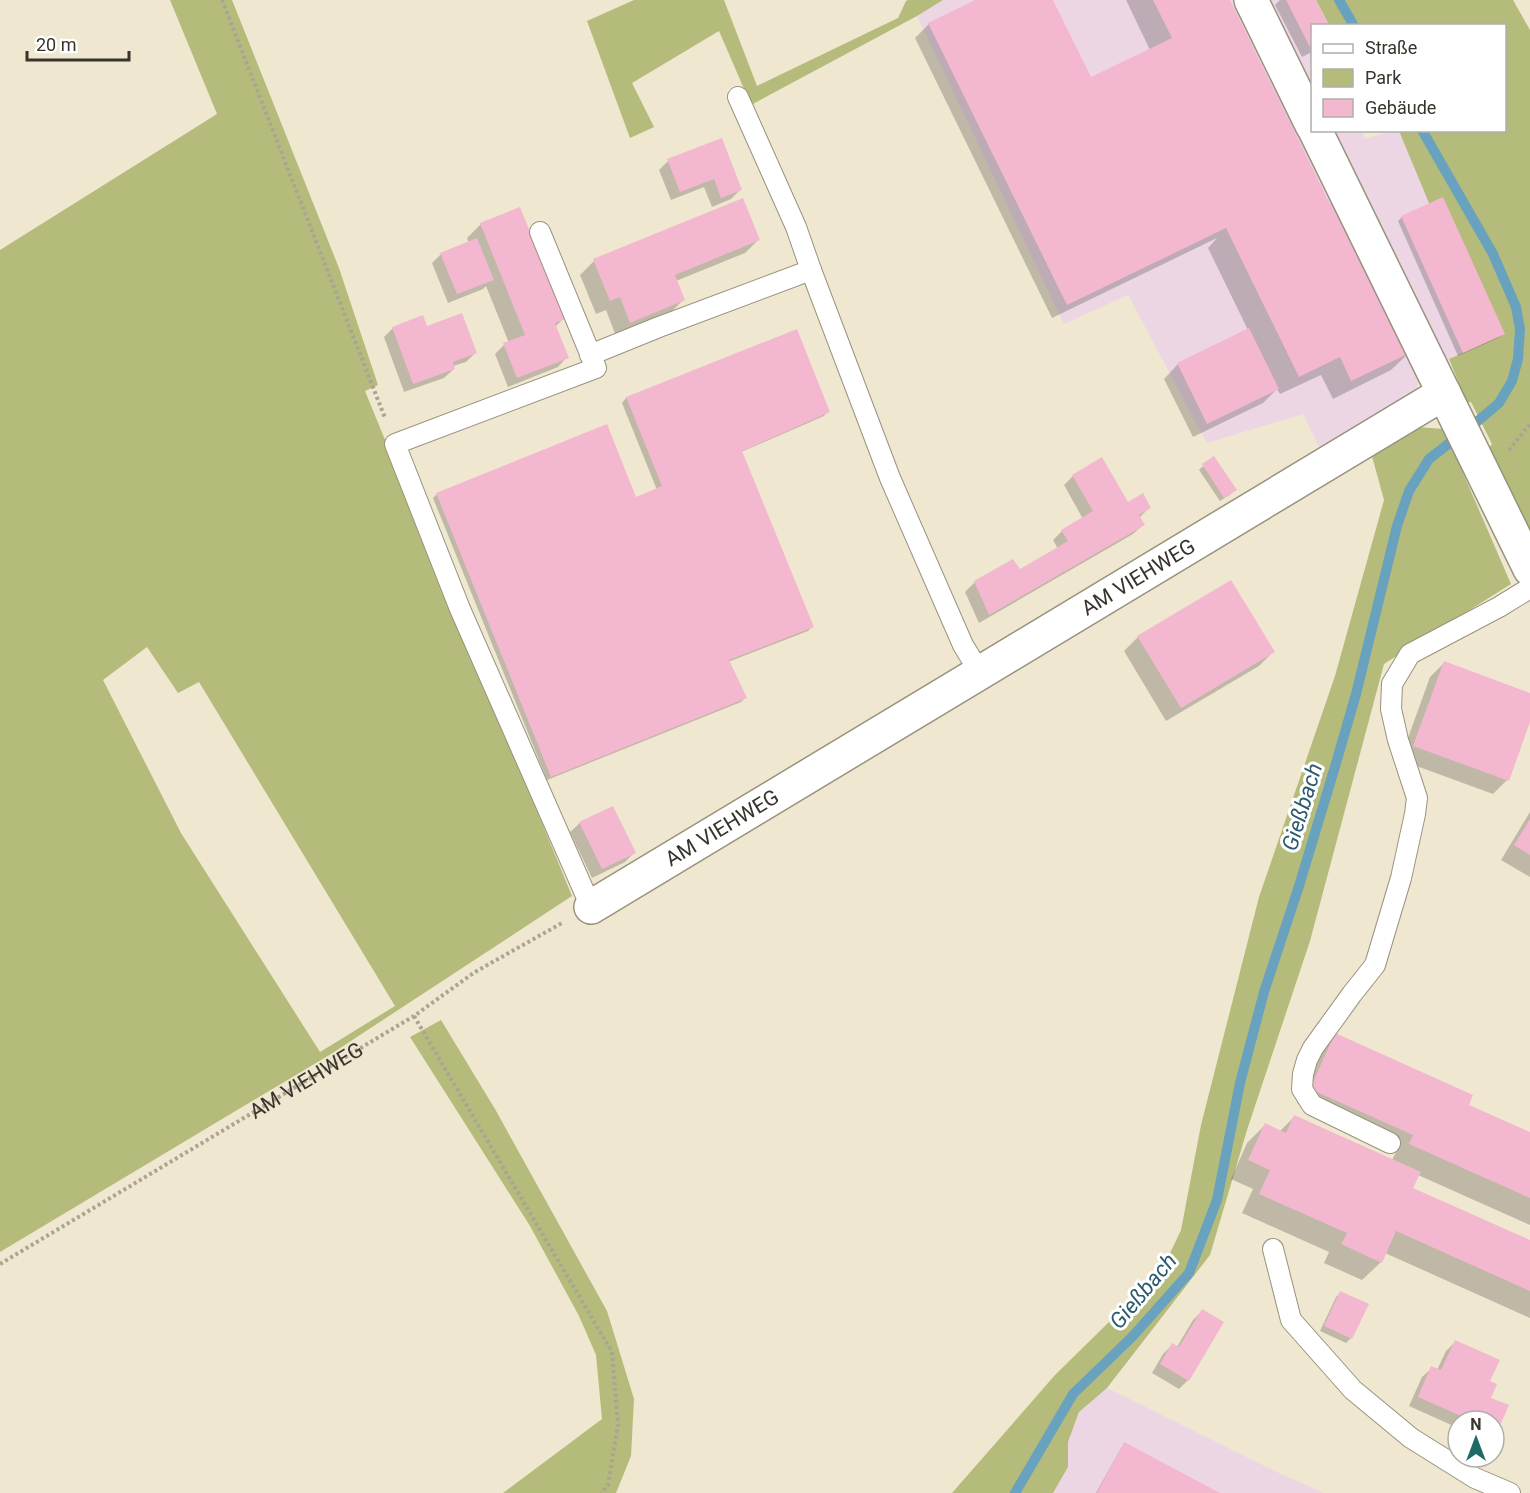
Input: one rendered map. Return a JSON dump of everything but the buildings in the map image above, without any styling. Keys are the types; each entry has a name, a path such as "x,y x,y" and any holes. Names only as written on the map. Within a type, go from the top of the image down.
{"street":[{"path":"1251,0 1311,123"},
{"path":"1316,132 1530,569"},
{"name":"AM VIEHWEG","path":"591,907 980,673 1450,406"}],"lane":[{"path":"738,97 796,226 890,478 963,645 980,673"},
{"path":"540,232 596,368 395,444 460,609 591,907"},
{"path":"590,355 811,270"},
{"path":"1390,1143 1312,1106 1302,1089 1306,1060 1313,1048 1375,965 1401,878 1417,798 1398,740 1391,709 1392,684 1410,654 1530,588"},
{"path":"1274,1249 1291,1320 1353,1390 1410,1438 1475,1478 1510,1493"}],"path":[{"path":"222,0 395,444"},
{"name":"AM VIEHWEG","path":"0,1264 414,1016 475,972 591,907"},
{"path":"414,1016 612,1352 618,1425 608,1485 601,1493"}],"shaded area":[{"path":"943,0 1238,0 1244,13 1272,0 1316,0 1328,24 1311,24 1311,132 1362,132 1365,139 1389,132 1399,132 1430,203 1463,353 1421,373 1415,393 1321,451 1303,414 1207,443 1128,295 1064,324 917,16"},
{"path":"1107,1388 1324,1493 1053,1493 1068,1467 1068,1442 1079,1412"}],"green space":[{"path":"170,0 232,0 339,268 378,385 365,391 572,896 331,1054 0,1252 0,250 217,114","holes":["147,647 178,693 199,682 395,1006 320,1052 181,833 103,680"]},
{"path":"634,0 724,0 757,86 898,18 908,0 943,0 751,105 719,31 632,83 654,127 630,138 587,21"},
{"path":"1316,0 1513,0 1530,30 1530,538 1488,449 1492,444 1471,402 1467,403 1449,359 1463,353 1429,203 1399,132 1506,132 1506,24 1328,24"},
{"path":"1417,427 1444,429 1511,584 1384,664 1310,941 1247,1130 1210,1255 1107,1388 1079,1412 1068,1442 1068,1467 1053,1493 952,1493 1055,1375 1162,1270 1181,1230 1201,1125 1259,897 1335,676 1384,500 1370,449"},
{"path":"441,1020 495,1109 607,1311 634,1399 631,1456 616,1493 503,1493 602,1419 596,1355 579,1316 530,1226 410,1037"}],"waterway":[{"name":"Gießbach","path":"1339,0 1353,24"},
{"name":"Gießbach","path":"1015,1493 1073,1394 1132,1337 1189,1273 1217,1200 1240,1083 1264,992 1299,886 1356,694 1397,526 1409,491 1429,459 1499,403 1512,381 1518,359 1520,329 1516,307 1493,254 1423,132"}]}
